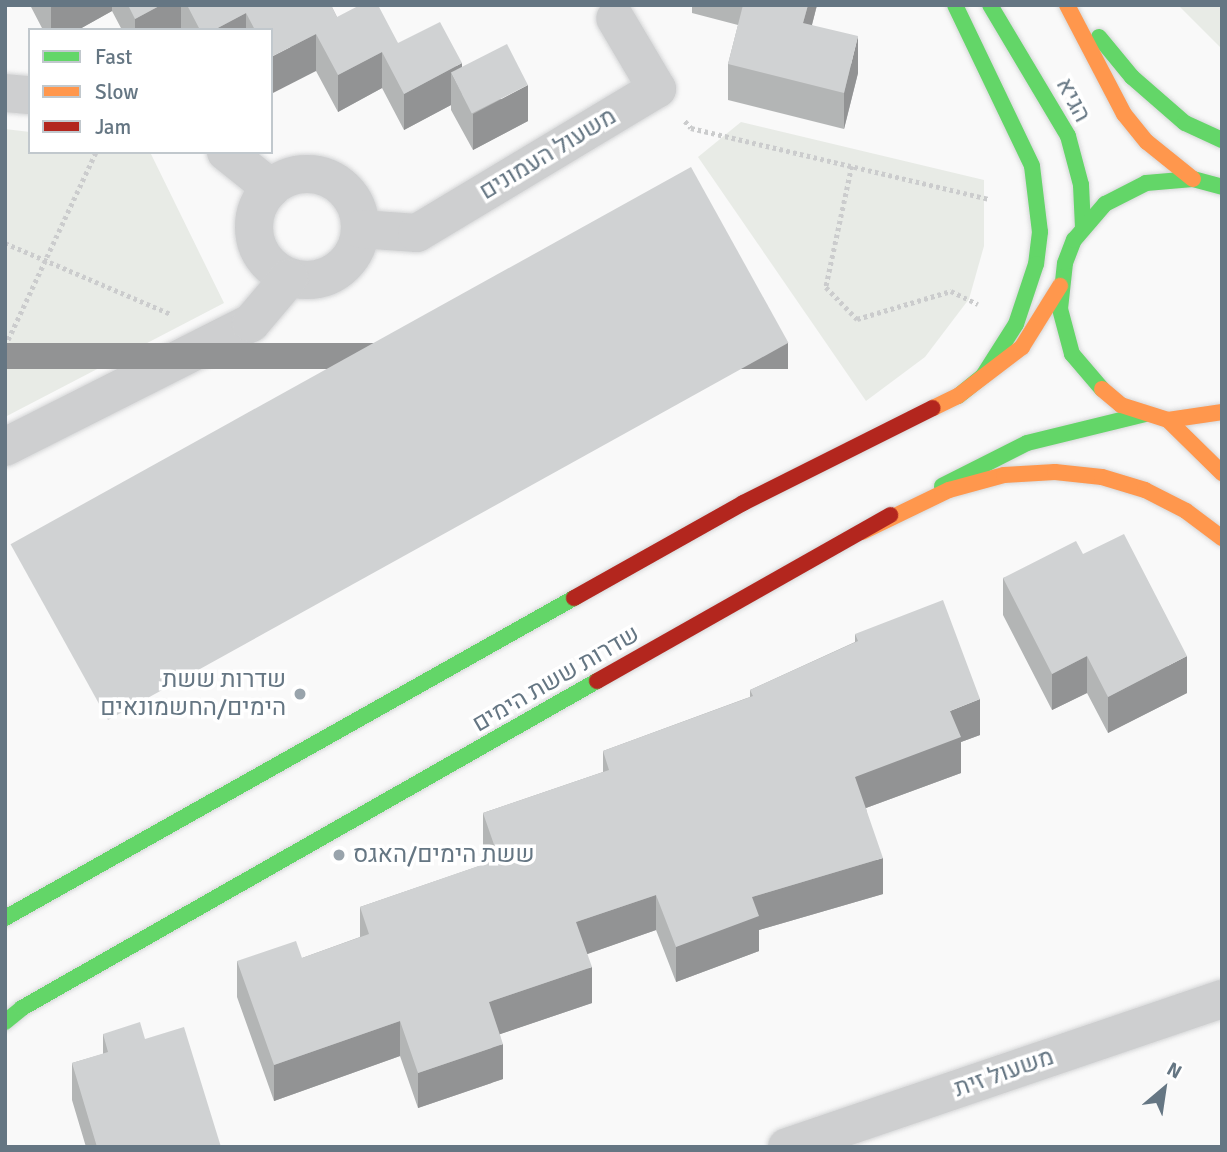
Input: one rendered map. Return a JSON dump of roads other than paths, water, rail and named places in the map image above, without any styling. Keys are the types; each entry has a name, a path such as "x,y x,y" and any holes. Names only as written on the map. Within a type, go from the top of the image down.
{"main road":[{"path":"955,5 1019,132 1032,166 1039,210 1037,264 1016,324 983,376 958,396"},
{"name":"הגיא","path":"990,5 1068,136 1083,193 1083,228"},
{"name":"הגיא","path":"1067,5 1124,114 1147,142 1193,178"},
{"path":"1075,5 1132,77 1185,123 1222,140"},
{"path":"1222,187 1193,178 1146,183 1125,191 1083,228 1065,263 1060,286 1063,332 1085,374 1121,405 1168,420 1222,412"},
{"path":"5,918 743,503 958,396 1022,347 1060,286"},
{"name":"שדרות ששת הימים","path":"5,1022 22,1008 1010,449 1144,414"},
{"path":"1168,420 1222,473"},
{"path":"862,532 949,490 1004,475 1055,472 1102,477 1145,490 1186,511 1222,538"}],"street":[{"name":"משעול העמונים","path":"360,229 417,233 657,89 615,18"},
{"path":"5,93 28,95"},
{"path":"228,154 271,188"},
{"path":"300,174 325,177 340,186 356,205 360,229 354,254 337,272 314,281 289,278 268,263 256,242 254,218 271,188 300,174"},
{"path":"5,447 251,323 289,278"},
{"name":"משעול זית","path":"787,1147 1222,999"}],"place":[{"name":"שדרות ששת הימים/החשמונאים","path":"300,694"},
{"name":"ששת הימים/האגס","path":"339,855"}]}
